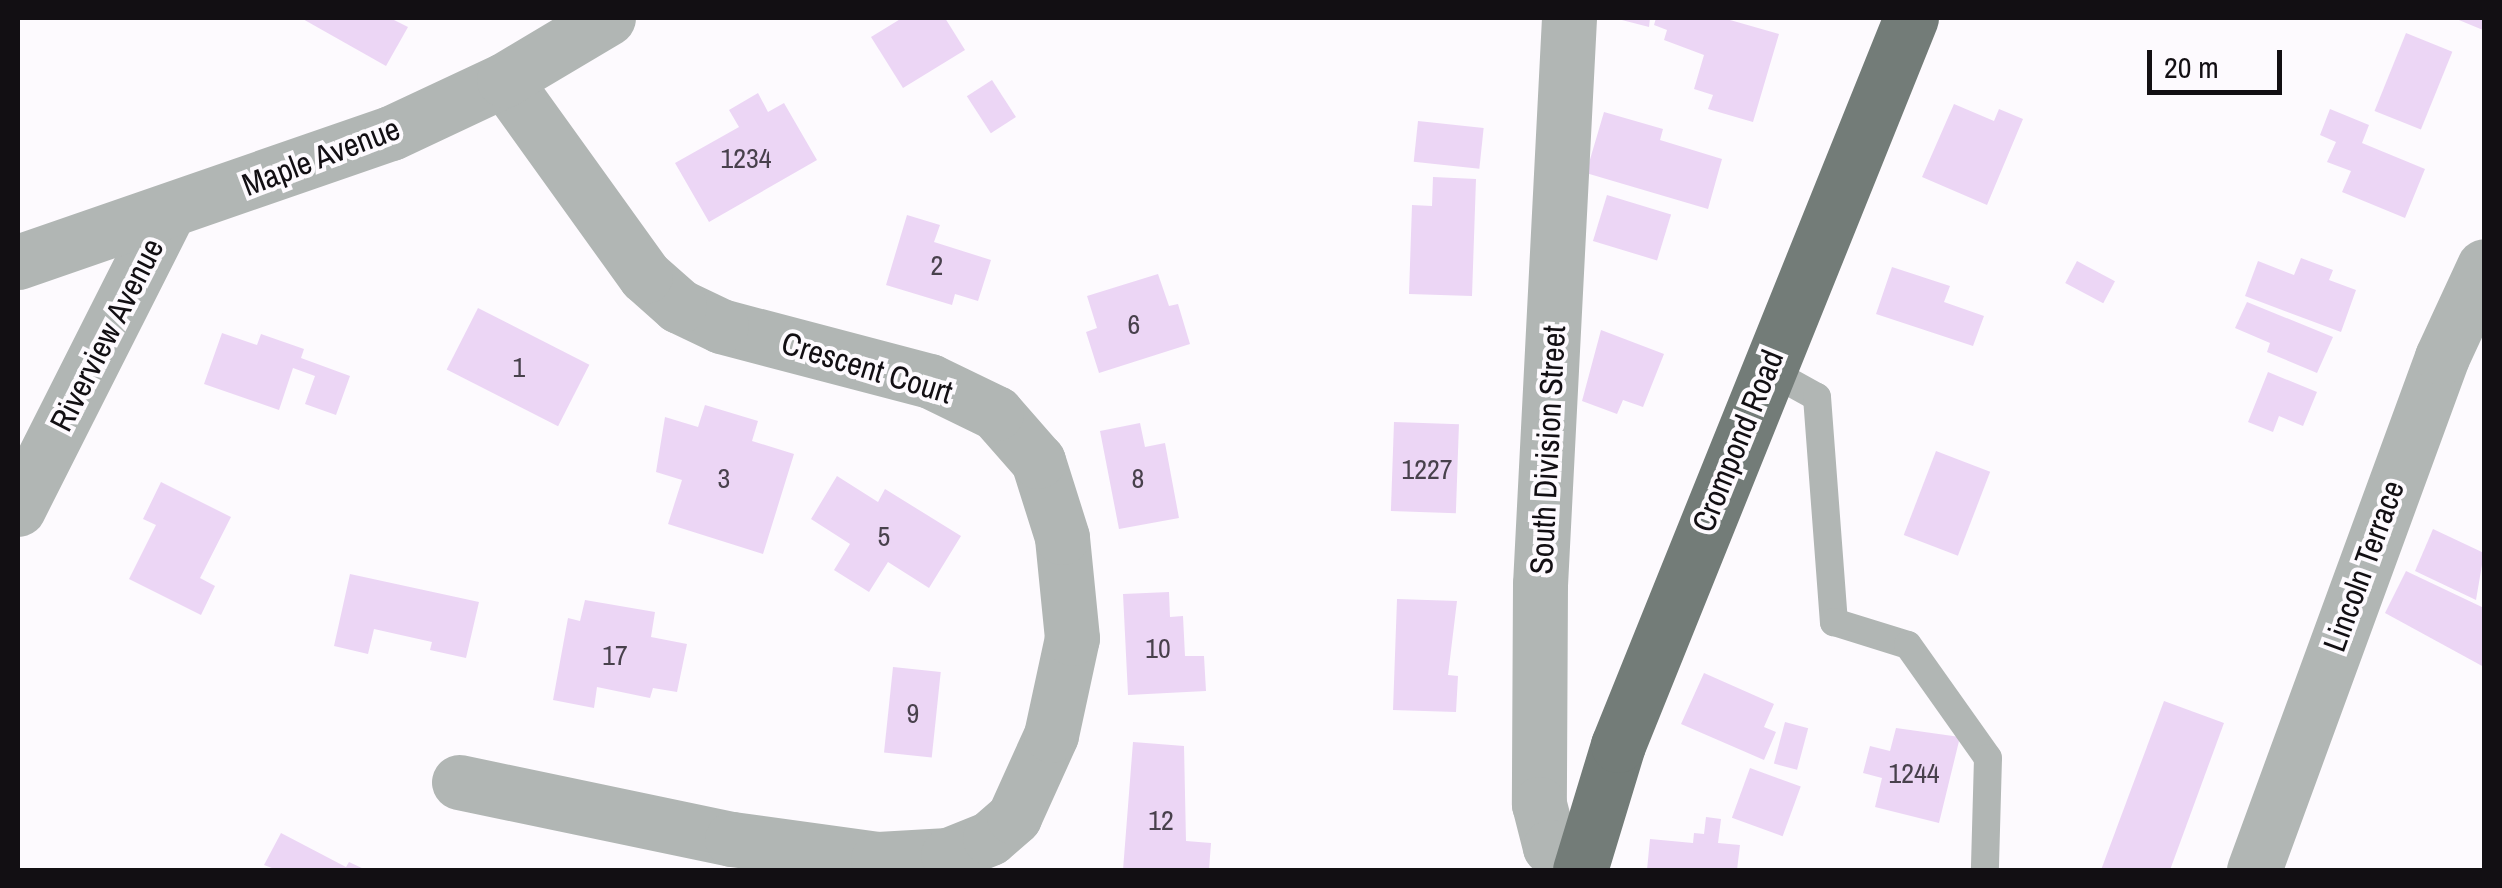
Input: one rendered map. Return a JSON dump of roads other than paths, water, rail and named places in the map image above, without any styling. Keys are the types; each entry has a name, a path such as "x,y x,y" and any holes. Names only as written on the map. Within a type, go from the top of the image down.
{"main road":[{"name":"Crompond Road","path":"1580,866 1618,745 1766,369 1911,18"}],"street":[{"name":"Maple Avenue","path":"18,262 168,214 392,133 504,80 608,18"},
{"name":"South Division Street","path":"1569,18 1540,584 1539,804 1550,848 1580,866"},
{"name":"Crescent Court","path":"459,782 732,839 878,859 948,855 990,838 1014,817 1050,735 1072,638 1062,537 1038,460 996,413 930,381 721,326 680,306 645,276 504,80"},
{"name":"Riverview Avenue","path":"18,509 168,214"},
{"name":"Lincoln Terrace","path":"2254,870 2442,357 2484,266"}],"lane":[{"path":"1766,369 1818,397 1834,622 1908,646 1988,758 1985,868"}]}
